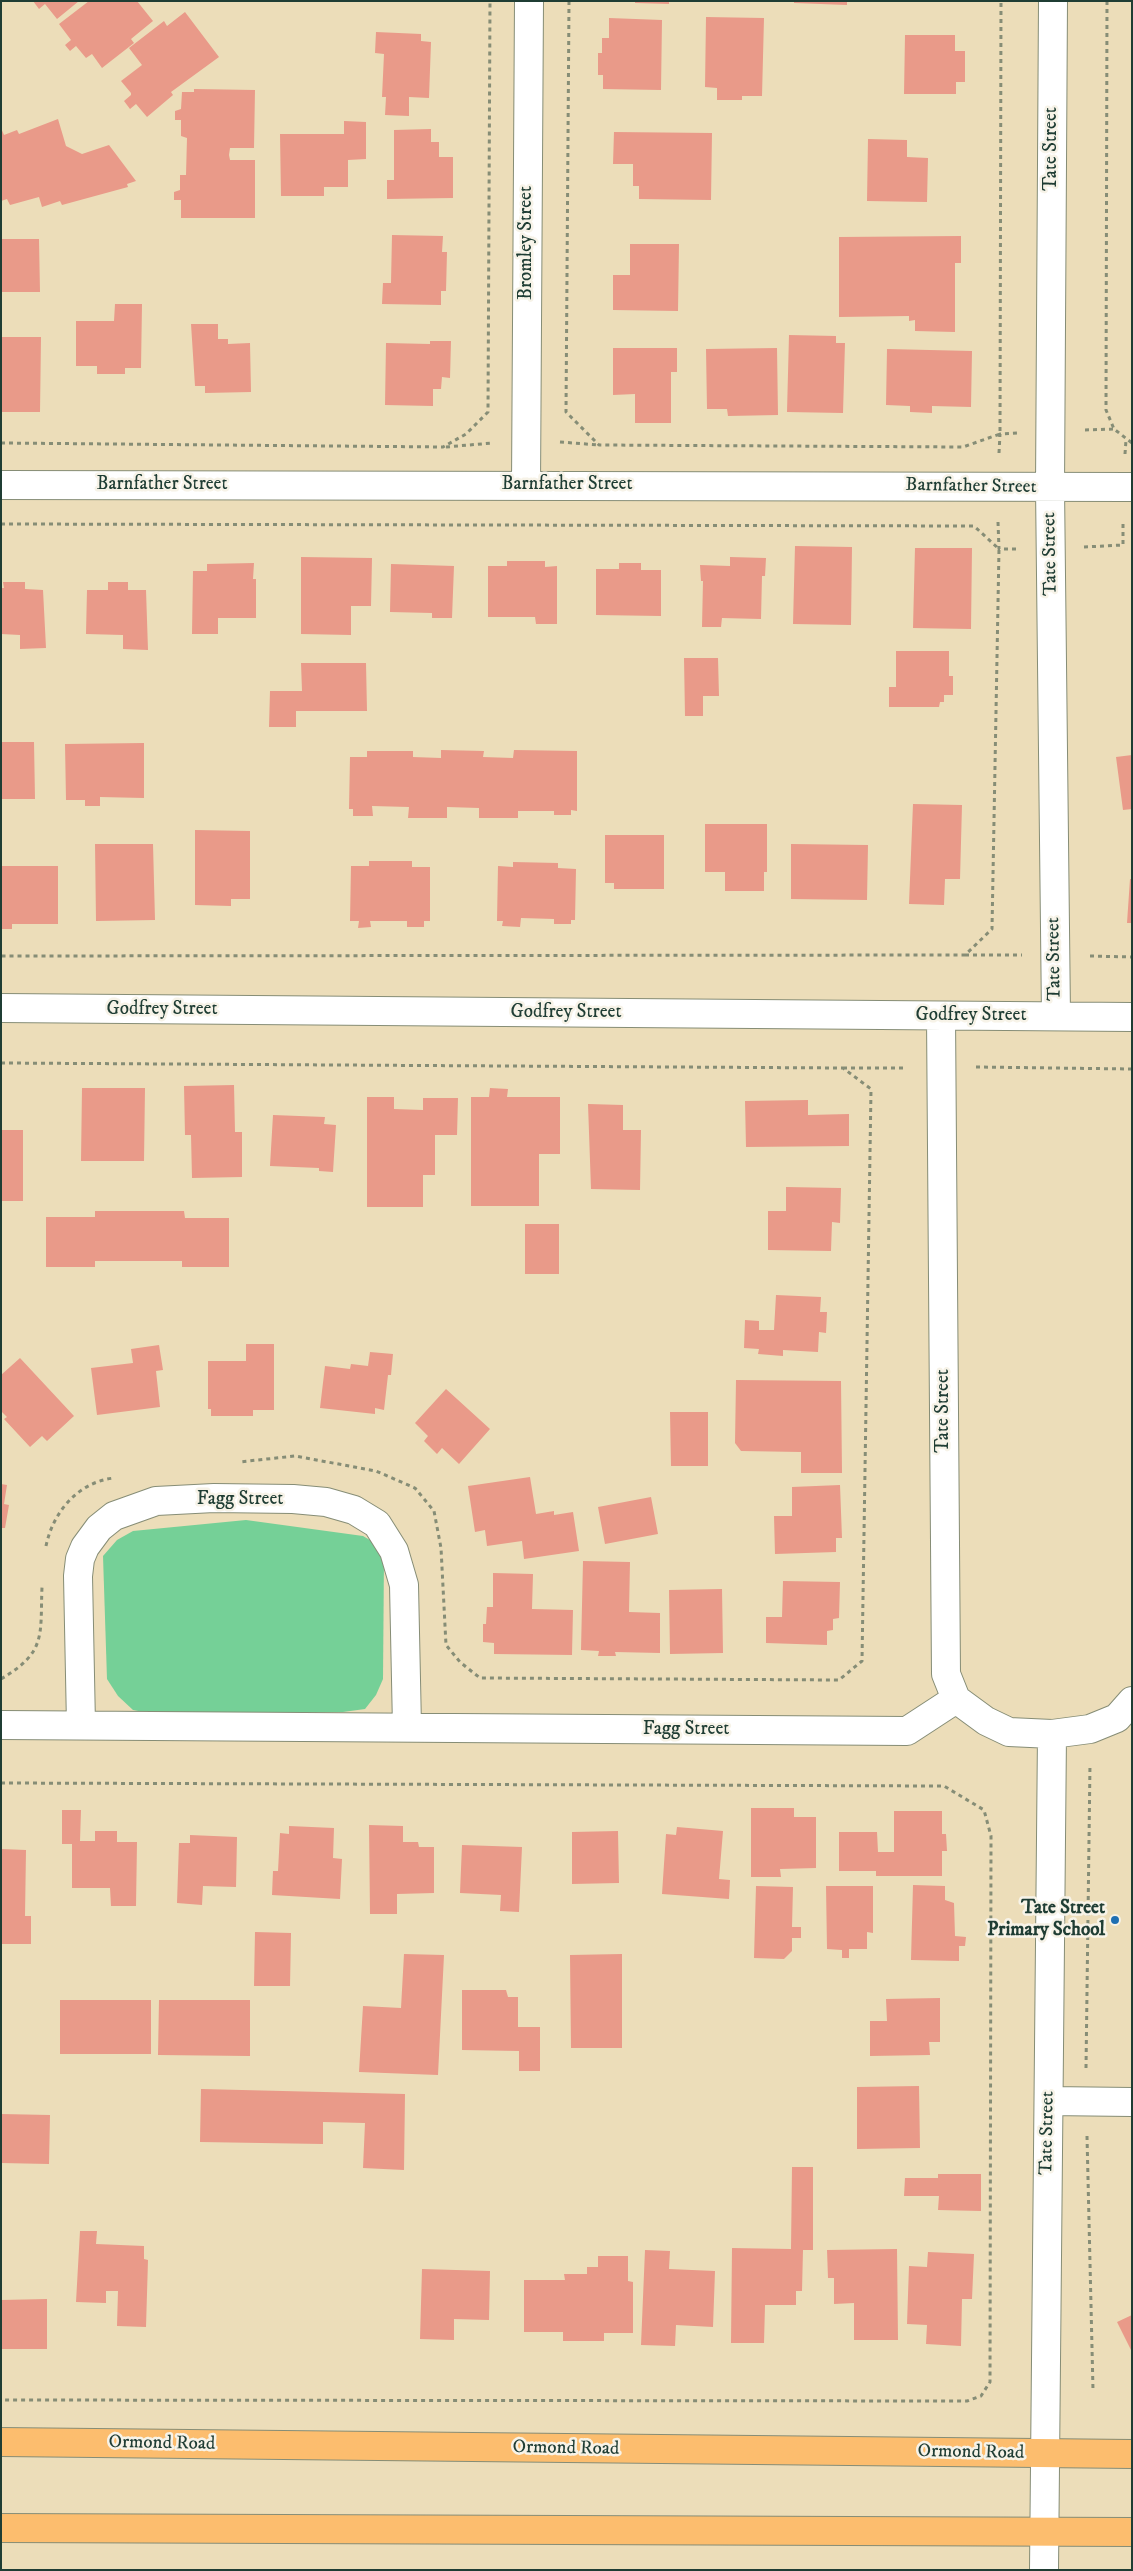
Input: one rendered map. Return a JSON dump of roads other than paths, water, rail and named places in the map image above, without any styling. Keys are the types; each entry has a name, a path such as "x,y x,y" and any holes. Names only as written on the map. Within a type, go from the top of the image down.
{"highway":[{"name":"Ormond Road","path":"1,2442 1132,2454"},
{"path":"1,2528 1132,2532"}],"street":[{"name":"Bromley Street","path":"526,485 529,1"},
{"name":"Tate Street","path":"1052,1 1050,487 1056,1016"},
{"name":"Barnfather Street","path":"1,485 1132,487"},
{"name":"Godfrey Street","path":"1,1008 1132,1016"},
{"name":"Tate Street","path":"941,1016 946,1674 956,1699"},
{"name":"Fagg Street","path":"81,1725 78,1576 80,1559 85,1547 99,1528 114,1516 133,1508 156,1501 214,1498 326,1502 354,1510 377,1524 394,1551 404,1585 407,1727"},
{"name":"Fagg Street","path":"1,1725 907,1731 956,1699"},
{"path":"956,1699 986,1721 1009,1732 1052,1734 1090,1729 1117,1718 1132,1701"},
{"name":"Tate Street","path":"1044,2570 1052,1734"},
{"path":"1049,2101 1132,2102"}],"place":[{"name":"Tate Street Primary School","path":"1115,1920"}]}
